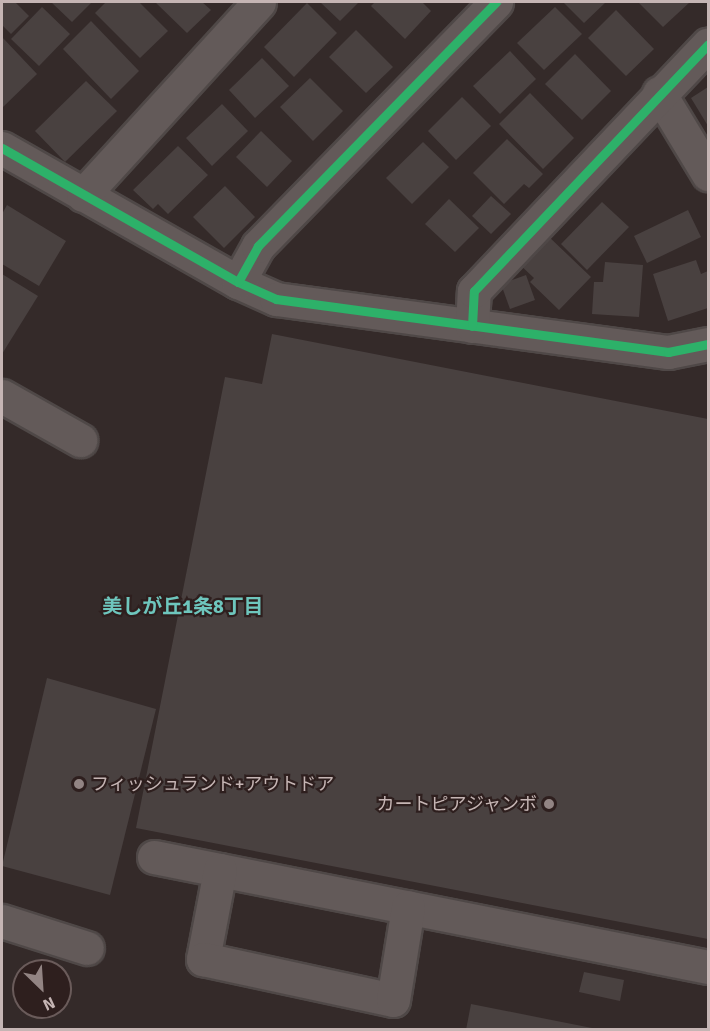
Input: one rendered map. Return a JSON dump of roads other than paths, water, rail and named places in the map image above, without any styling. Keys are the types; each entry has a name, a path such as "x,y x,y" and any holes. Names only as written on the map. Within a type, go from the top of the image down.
{"street":[{"path":"83,195 259,2"},
{"path":"238,282 258,246 496,2"},
{"path":"472,326 474,291 659,93 708,44"},
{"path":"659,93 708,174"},
{"path":"2,148 238,282 276,299 311,306 668,352 708,344"},
{"path":"2,396 80,440"},
{"path":"154,857 708,966"},
{"path":"220,870 203,959 393,999 408,907"},
{"path":"2,921 87,948"}],"place":[{"name":"フィッシュランド+アウトドア","path":"79,784"},
{"name":"カートピアジャンボ","path":"549,804"}],"district":[{"name":"美しが丘1条8丁目","path":"183,606"}]}
